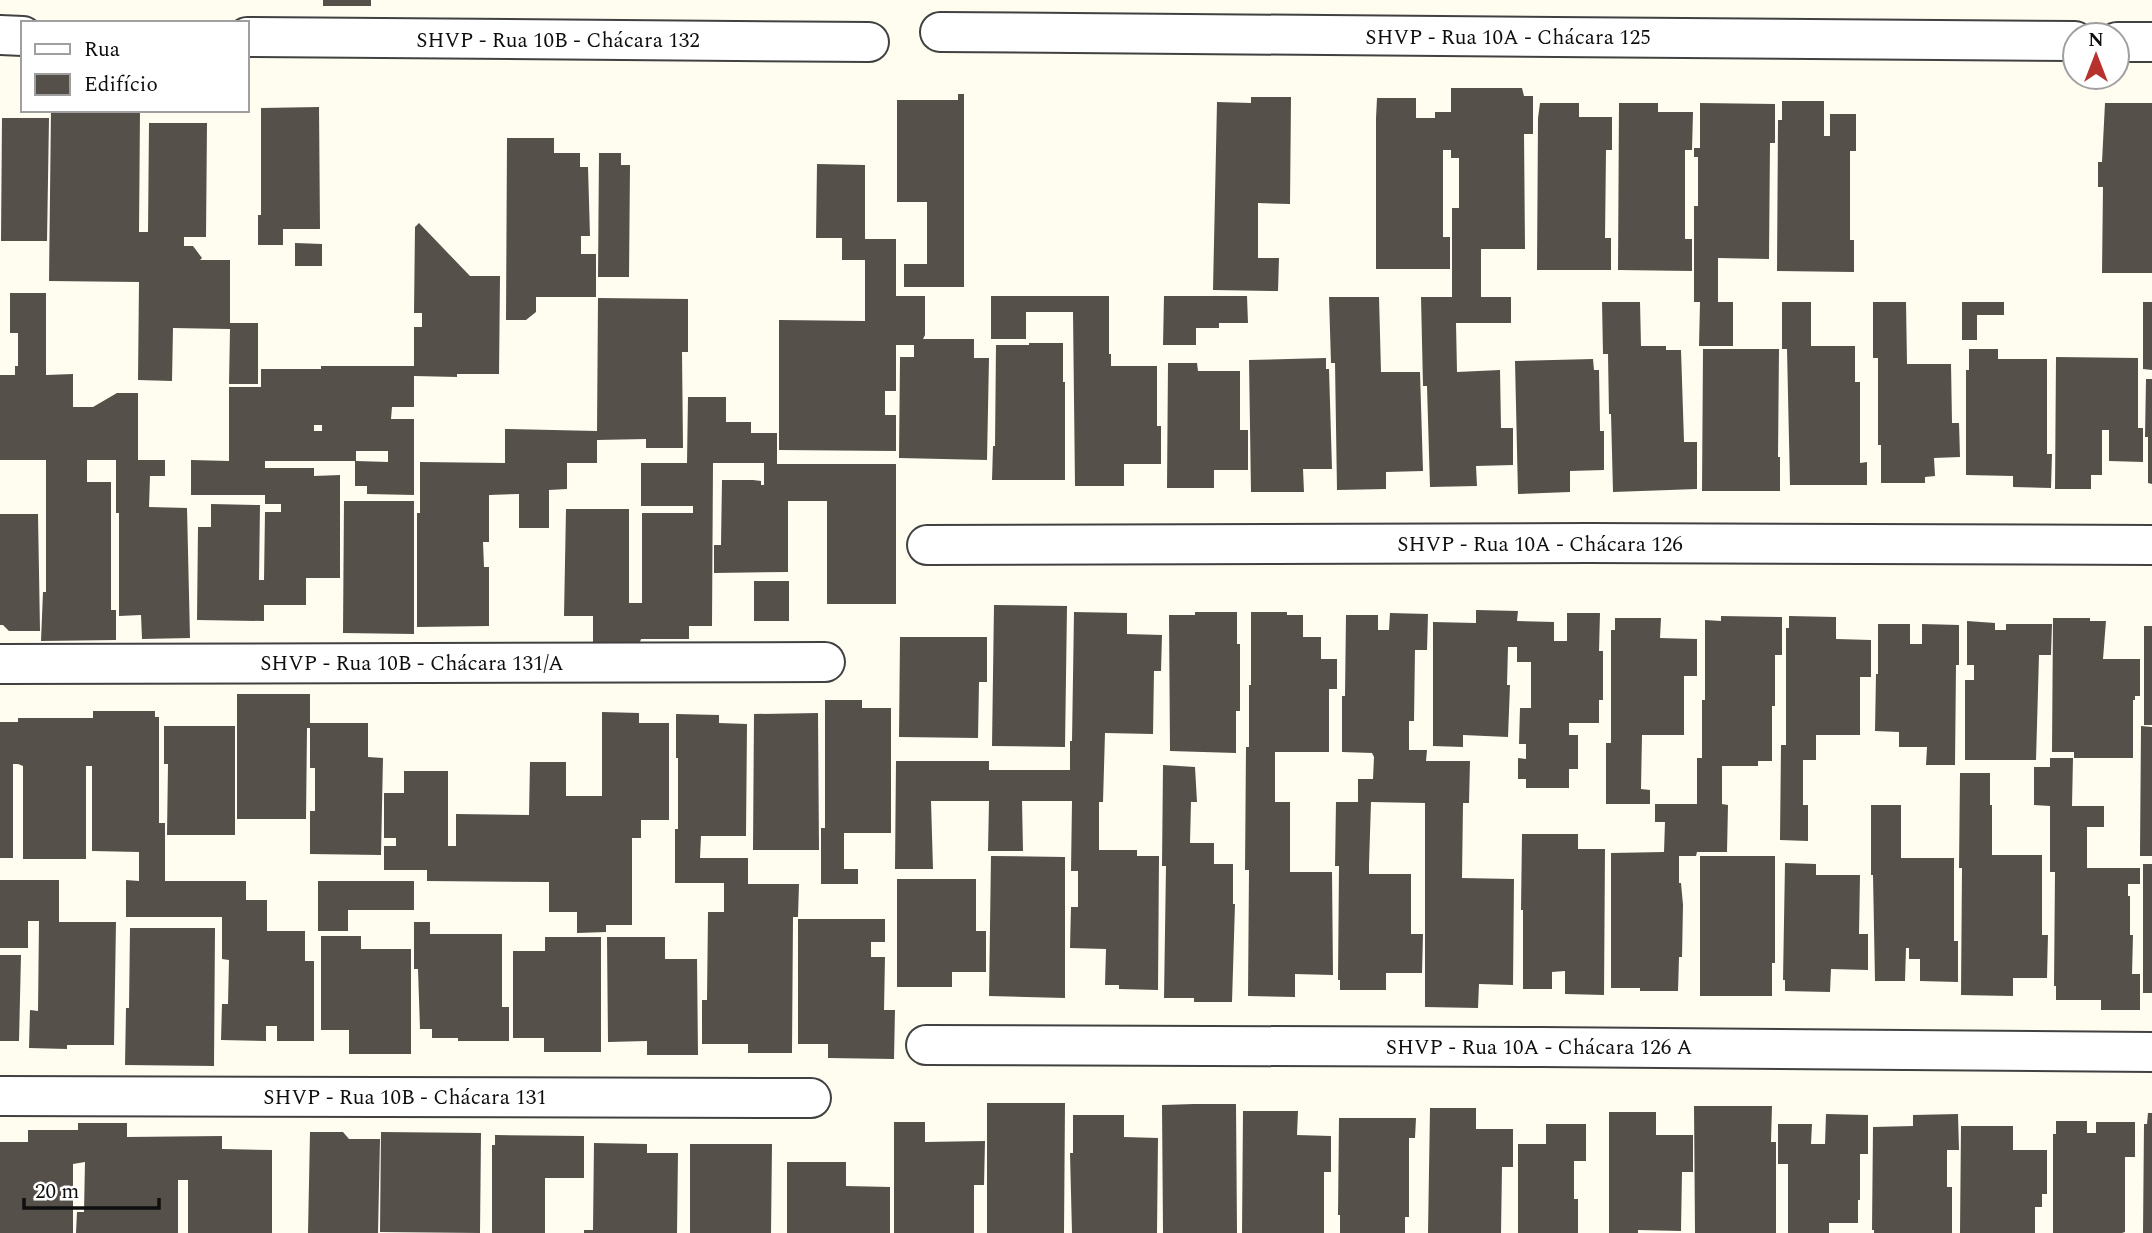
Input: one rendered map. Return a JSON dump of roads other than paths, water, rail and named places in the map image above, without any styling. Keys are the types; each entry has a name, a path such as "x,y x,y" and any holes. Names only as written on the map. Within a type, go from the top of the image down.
{"street":[{"name":"SHVP - Rua 10A - Chácara 125","path":"940,32 2061,41"},
{"path":"0,35 21,36"},
{"name":"SHVP - Rua 10B - Chácara 132","path":"248,37 869,42"},
{"path":"2131,41 2152,42"},
{"name":"SHVP - Rua 10A - Chácara 126","path":"928,545 2152,545"},
{"name":"SHVP - Rua 10B - Chácara 131/A","path":"0,664 825,662"},
{"name":"SHVP - Rua 10A - Chácara 126 A","path":"926,1045 2152,1052"},
{"name":"SHVP - Rua 10B - Chácara 131","path":"0,1096 811,1098"}]}
